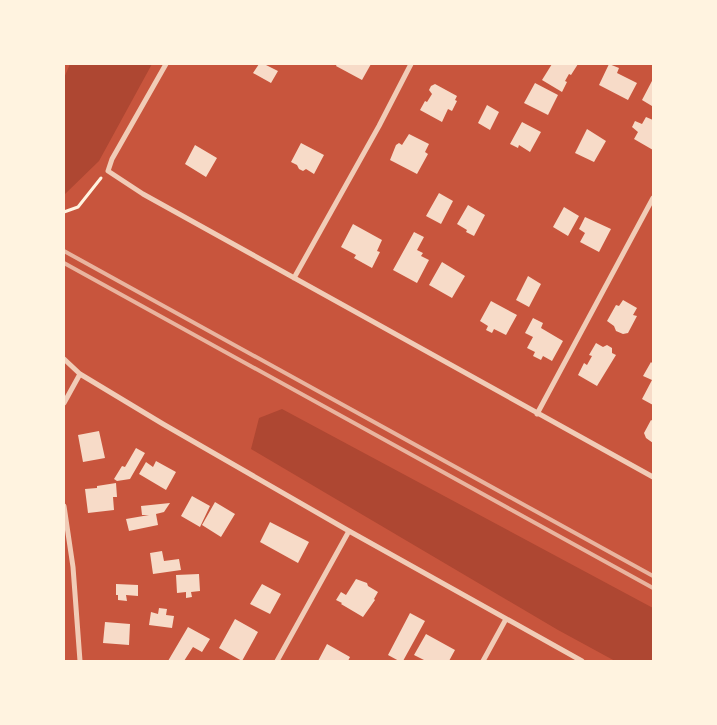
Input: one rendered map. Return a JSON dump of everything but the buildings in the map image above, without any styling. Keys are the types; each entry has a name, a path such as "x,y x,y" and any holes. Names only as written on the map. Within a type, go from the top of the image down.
{"street":[{"path":"166,64 112,159 108,171 143,194 653,477"},
{"path":"294,278 379,126 411,64"},
{"path":"537,414 653,198"},
{"path":"64,359 80,374 349,531 582,661"},
{"path":"64,403 80,374"},
{"path":"64,506 73,567 80,661"},
{"path":"277,661 349,531"},
{"path":"483,661 506,619"}],"path":[{"path":"64,212 78,207 108,171"}],"shaded area":[{"path":"70,64 152,64 99,161 64,195 64,78"},
{"path":"282,409 653,608 653,661 615,661 558,630 251,449 259,418"}],"railway":[{"path":"64,251 653,576"},
{"path":"64,263 653,588"}]}
